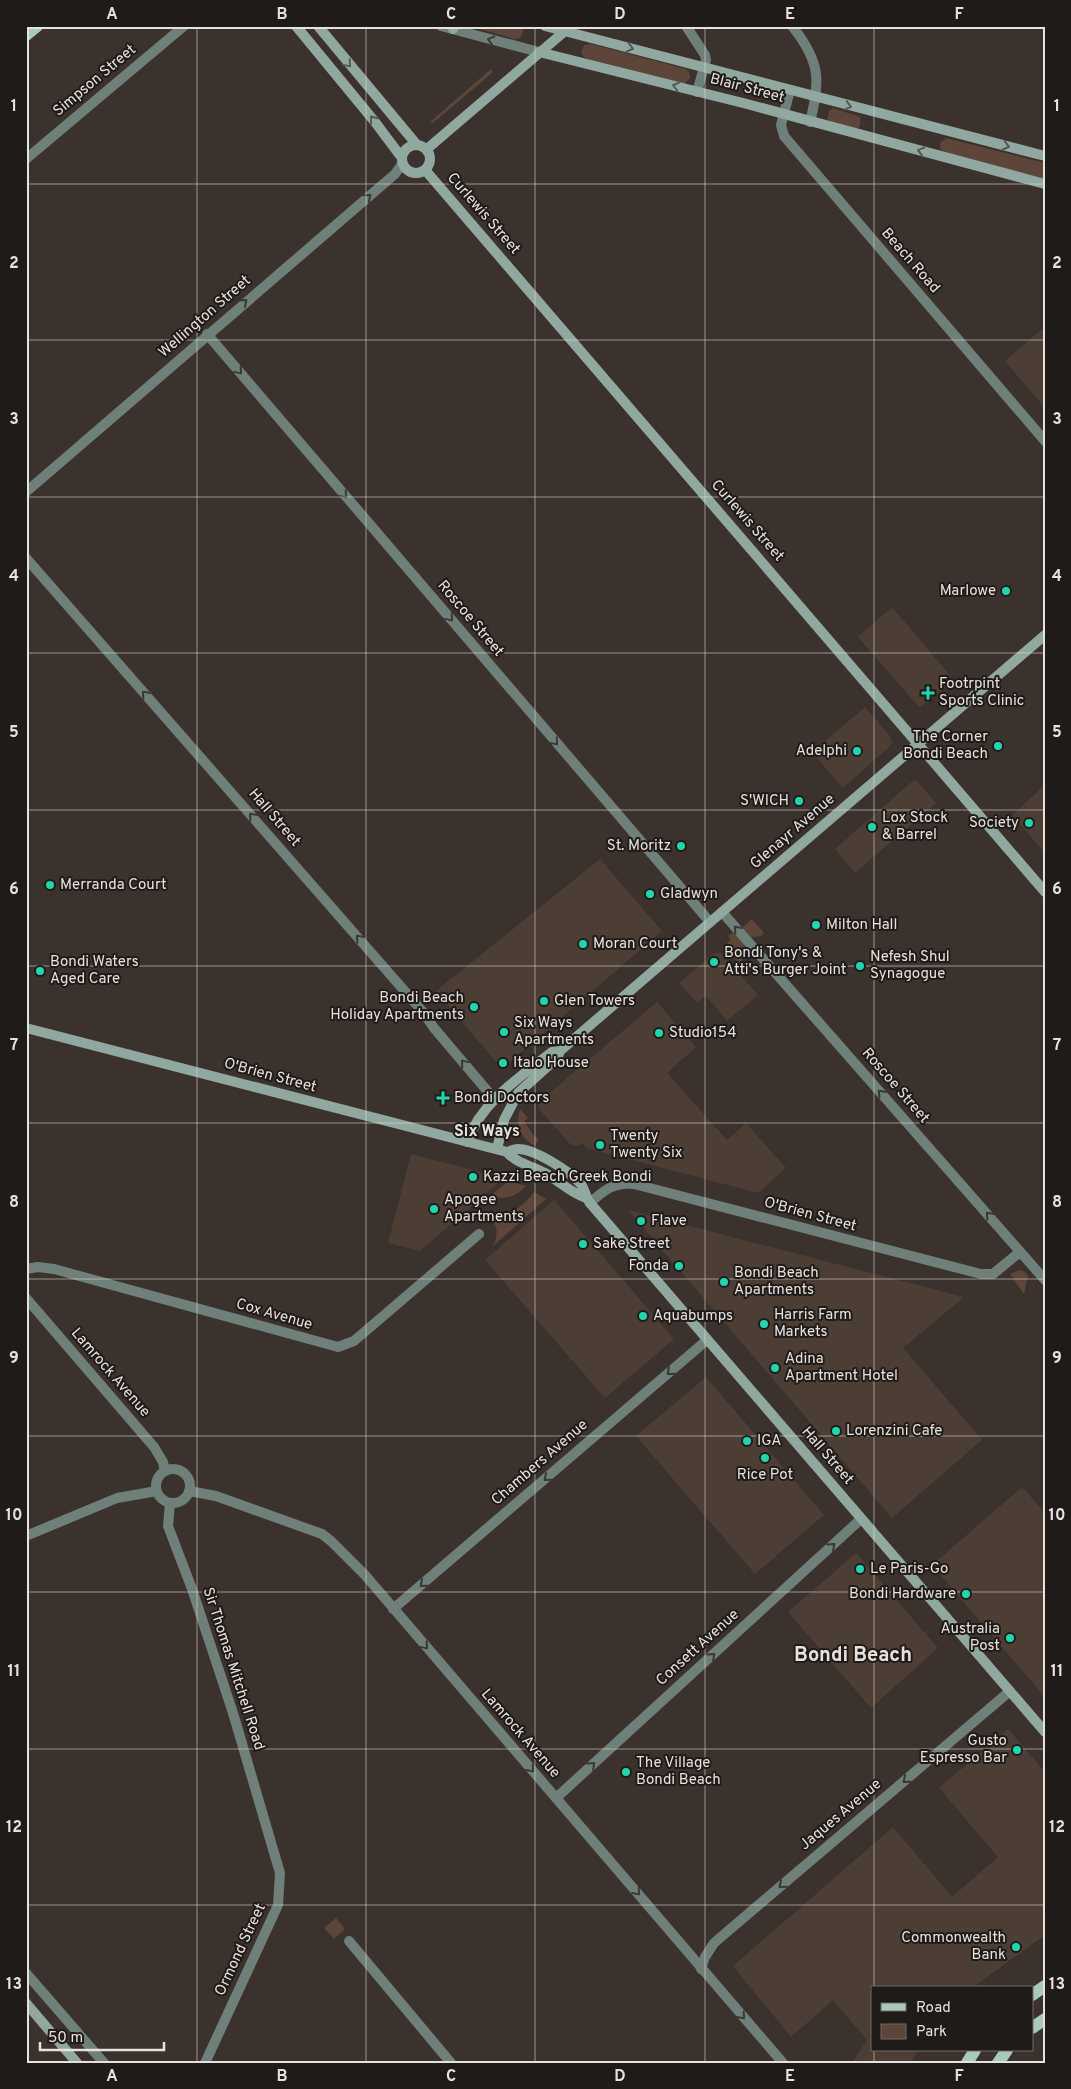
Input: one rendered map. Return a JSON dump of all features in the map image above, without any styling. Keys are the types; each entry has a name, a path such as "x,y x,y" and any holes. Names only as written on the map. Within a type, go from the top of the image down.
{"main road":[{"path":"26,35 37,26"},
{"path":"1034,1994 1045,1986"},
{"path":"1034,2027 1045,2019"},
{"path":"967,2063 974,2052"},
{"path":"998,2063 1006,2052"}],"street":[{"name":"Simpson Street","path":"26,159 184,26"},
{"path":"296,26 376,122 410,172 415,174 426,170 431,160 422,147 318,26"},
{"name":"Blair Street","path":"441,26 1045,184"},
{"name":"Blair Street","path":"545,26 568,29 816,98 1045,156"},
{"path":"686,26 705,54 698,92"},
{"path":"792,26 810,52 816,69 816,98 810,122"},
{"path":"402,161 407,148 422,147 568,29"},
{"name":"Beach Road","path":"790,90 782,131 791,147 1045,441"},
{"name":"Wellington Street","path":"26,492 207,334 395,174 402,161"},
{"name":"Curlewis Street","path":"426,170 1045,892"},
{"name":"Roscoe Street","path":"207,334 710,922"},
{"name":"Hall Street","path":"26,558 423,1012 495,1100"},
{"name":"Glenayr Avenue","path":"502,1151 504,1120 518,1093 557,1058 560,1051 1045,635"},
{"name":"Roscoe Street","path":"722,912 1045,1280"},
{"name":"O'Brien Street","path":"26,1028 502,1151 513,1160 530,1165 588,1201 615,1185 634,1184 981,1274 993,1274 1020,1252"},
{"name":"Glenayr Avenue","path":"467,1142 472,1128 483,1112 511,1084 552,1052 560,1051"},
{"name":"Hall Street","path":"588,1201 1045,1732"},
{"name":"Cox Avenue","path":"26,1269 38,1267 54,1269 338,1347 354,1342 478,1234"},
{"name":"Lamrock Avenue","path":"26,1298 154,1447 163,1462 165,1470"},
{"name":"Chambers Avenue","path":"393,1609 707,1340"},
{"path":"175,1469 184,1473 189,1481 189,1491 182,1500 170,1503 162,1499 156,1491 157,1479 165,1470 175,1469"},
{"path":"26,1536 117,1498 156,1491"},
{"name":"Lamrock Avenue","path":"189,1491 216,1496 322,1534 331,1541 365,1575 783,2063"},
{"name":"Sir Thomas Mitchell Road","path":"170,1503 168,1526 192,1589 233,1713 271,1846"},
{"name":"Consett Avenue","path":"556,1798 861,1519"},
{"name":"Jaques Avenue","path":"701,1969 705,1957 714,1943 1010,1691"},
{"name":"Ormond Street","path":"205,2063 278,1905 280,1873 271,1846"},
{"path":"349,1941 451,2063"},
{"path":"26,1972 104,2063"},
{"path":"26,2003 77,2063"}],"shaded area":[{"path":"1041,330 1045,334 1045,408 1005,361"},
{"path":"892,607 954,680 920,708 858,637"},
{"path":"865,707 890,736 892,743 843,788 812,752"},
{"path":"915,779 936,803 855,873 835,849"},
{"path":"1045,785 1045,853 1012,815"},
{"path":"600,859 662,931 502,1069 436,991"},
{"path":"714,953 721,953 758,995 727,1021 706,996 697,1003 679,983"},
{"path":"657,1002 696,1047 667,1073 727,1140 746,1123 786,1168 758,1193 587,1148 582,1143 578,1146 570,1144 539,1109 539,1102"},
{"name":"Apogee Apartments","path":"411,1154 504,1178 420,1251 388,1243"},
{"path":"554,1200 674,1339 605,1398 485,1260"},
{"path":"628,1210 964,1297 903,1348 982,1440 892,1518"},
{"path":"706,1377 824,1515 755,1574 636,1436"},
{"path":"1022,1487 1045,1513 1045,1697 932,1565"},
{"path":"856,1553 938,1648 871,1708 788,1612"},
{"path":"1008,1729 1045,1772 1045,1935 975,1986 871,1986 871,2052 917,2052 911,2063 852,2063 867,2040 833,2000 791,2037 733,1966 893,1827 952,1897 998,1857 939,1788"}],"green space":[{"path":"478,26 520,26 524,31 520,38 515,39 480,29"},
{"path":"591,44 686,69 689,72 690,78 685,83 681,83 587,59 581,53 584,45"},
{"path":"491,69 493,72 433,123 430,122"},
{"path":"833,108 860,117 860,126 857,129 831,122 827,119 829,111"},
{"path":"946,138 1045,163 1045,179 944,152 940,148 940,143"},
{"path":"752,919 764,933 761,936 751,937 742,928"},
{"path":"734,932 747,949 740,965 724,946 731,940 728,936"},
{"path":"520,1109 528,1118 524,1121 534,1136 539,1139 535,1146 522,1135 518,1120"},
{"path":"508,1181 526,1186 518,1193 509,1197 489,1197"},
{"path":"534,1192 546,1199 493,1246 497,1230 495,1224 489,1218 490,1216 515,1210"},
{"path":"1019,1270 1025,1272 1028,1276 1024,1294 1010,1274"},
{"path":"336,1918 345,1929 334,1939 324,1928"}],"place":[{"name":"Marlowe","path":"1006,591"},
{"name":"Footrpint Sports Clinic","path":"928,693"},
{"name":"The Corner Bondi Beach","path":"998,746"},
{"name":"Adelphi","path":"857,751"},
{"name":"S'WICH","path":"799,801"},
{"name":"Society","path":"1029,823"},
{"name":"Lox Stock & Barrel","path":"872,827"},
{"name":"St. Moritz","path":"681,846"},
{"name":"Merranda Court","path":"50,885"},
{"name":"Gladwyn","path":"650,894"},
{"name":"Milton Hall","path":"816,925"},
{"name":"Moran Court","path":"583,944"},
{"name":"Bondi Tony's & Atti's Burger Joint","path":"714,962"},
{"name":"Nefesh Shul Synagogue","path":"860,966"},
{"name":"Bondi Waters Aged Care","path":"40,971"},
{"name":"Glen Towers","path":"544,1001"},
{"name":"Bondi Beach Holiday Apartments","path":"474,1007"},
{"name":"Six Ways Apartments","path":"504,1032"},
{"name":"Studio154","path":"659,1033"},
{"name":"Italo House","path":"503,1063"},
{"name":"Bondi Doctors","path":"443,1098"},
{"name":"Twenty Twenty Six","path":"600,1145"},
{"name":"Kazzi Beach Greek Bondi","path":"473,1177"},
{"name":"Apogee Apartments","path":"434,1209"},
{"name":"Flave","path":"641,1221"},
{"name":"Sake Street","path":"583,1244"},
{"name":"Fonda","path":"679,1266"},
{"name":"Bondi Beach Apartments","path":"724,1282"},
{"name":"Aquabumps","path":"643,1316"},
{"name":"Harris Farm Markets","path":"764,1324"},
{"name":"Adina Apartment Hotel","path":"775,1368"},
{"name":"Lorenzini Cafe","path":"836,1431"},
{"name":"IGA","path":"747,1441"},
{"name":"Rice Pot","path":"765,1458"},
{"name":"Le Paris-Go","path":"860,1569"},
{"name":"Bondi Hardware","path":"966,1594"},
{"name":"Australia Post","path":"1010,1638"},
{"name":"Gusto Espresso Bar","path":"1017,1750"},
{"name":"The Village Bondi Beach","path":"626,1772"},
{"name":"Commonwealth Bank","path":"1016,1947"}],"district":[{"name":"Six Ways","path":"487,1132"},
{"name":"Bondi Beach","path":"853,1656"}]}
